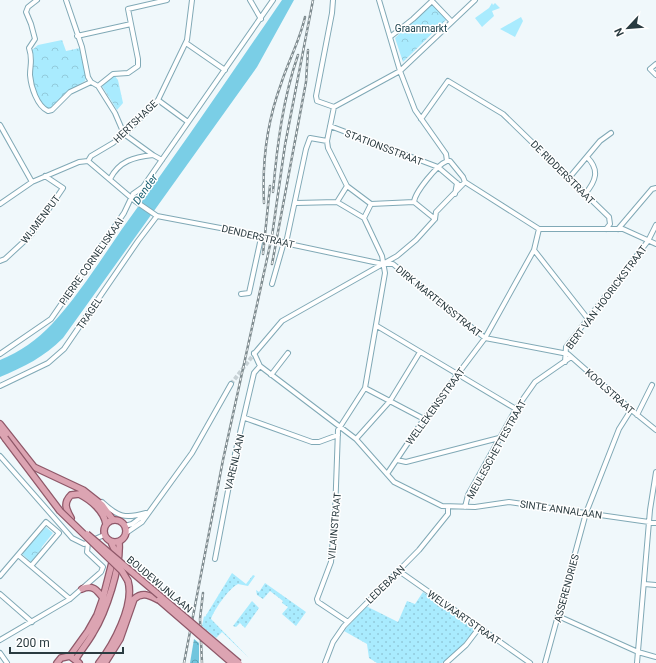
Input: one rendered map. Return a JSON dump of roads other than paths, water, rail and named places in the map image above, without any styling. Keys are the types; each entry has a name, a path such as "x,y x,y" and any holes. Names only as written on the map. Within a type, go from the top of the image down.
{"main road":[{"path":"0,424 7,437"},
{"path":"0,431 15,443 28,462 40,472 73,484 91,495 113,520 119,521 125,526 126,533 124,538 119,542 111,542"},
{"name":"BOUDEWIJNLAAN","path":"7,437 36,476 71,518 104,549 239,663"},
{"name":"BOUDEWIJNLAAN","path":"7,437 60,511 122,571 128,582 129,597 121,624 108,651 99,663"},
{"name":"BOUDEWIJNLAAN","path":"71,518 66,508 66,503 71,495 76,494 82,496 99,509 105,519 106,524"},
{"path":"57,663 61,658 70,656 88,631 97,615 106,588 115,551 111,542 104,535 103,529 106,524 113,520"},
{"path":"70,656 77,661 93,633 107,600 119,552 119,542"},
{"name":"BOUDEWIJNLAAN","path":"108,558 232,663"},
{"path":"89,583 106,588"},
{"path":"82,589 89,586 93,587 103,598"},
{"name":"BOUDEWIJNLAAN","path":"105,663 120,639 134,599 138,596 146,594 159,600"}],"street":[{"path":"37,0 28,6 26,12 35,39 29,48 32,60 30,75 34,94 44,109 48,111 52,110 70,92 91,82"},
{"path":"66,0 91,82 98,86 117,116 119,126 124,134 162,160"},
{"path":"98,86 113,74 124,74 136,69 139,64 128,9 167,0"},
{"name":"HERTSHAGE","path":"0,204 32,182 80,162 88,161 91,156 124,134 158,100 186,43 192,0"},
{"path":"250,0 261,18"},
{"name":"PIERRE CORNELISKAAI","path":"0,354 51,319 124,213 131,198 143,187 273,0"},
{"path":"333,0 317,101 334,107 400,71 451,21 475,0"},
{"path":"379,0 400,71 415,110 446,154 447,161"},
{"path":"390,37 413,19 432,1 451,21"},
{"path":"77,36 131,24"},
{"path":"186,43 225,70"},
{"path":"656,64 650,69 656,75"},
{"name":"DE RIDDERSTRAAT","path":"421,119 448,81 505,117 610,218 610,224 606,229"},
{"path":"158,100 188,122"},
{"path":"334,107 327,141 328,148 347,186 371,204 414,202 435,219"},
{"path":"0,125 32,182"},
{"name":"STATIONSSTRAAT","path":"330,126 438,167 457,183 463,184 538,229"},
{"path":"569,178 600,141 611,133"},
{"path":"272,284 296,203 306,149 310,138 327,141"},
{"path":"110,179 119,166 126,161 153,155"},
{"path":"585,194 592,185 595,175 593,164 587,157"},
{"name":"DENDERSTRAAT","path":"88,161 131,198 155,214 239,231 261,238 384,264"},
{"path":"414,202 414,197 438,167 447,161"},
{"path":"260,366 254,354 282,321 384,264 409,246 435,219 436,212 463,184 463,177 450,161 447,161"},
{"name":"WIJMENPUT","path":"0,261 9,256 31,235 63,188 45,176"},
{"path":"455,194 457,183"},
{"path":"337,202 347,186"},
{"path":"618,229 652,189 656,188"},
{"path":"245,418 312,442 319,442 338,435 340,427 365,388 385,273 382,256 364,218 337,202 296,203"},
{"path":"364,218 371,204"},
{"name":"TRAGEL","path":"0,386 48,363 64,349 155,214"},
{"name":"BERT VAN HOORICKSTRAAT","path":"564,353 566,348 648,241 656,225"},
{"path":"538,229 618,229 629,231 656,244"},
{"name":"WELLEKENSSTRAAT","path":"387,474 424,419 485,338 534,250 538,229"},
{"path":"241,294 249,293 261,238"},
{"path":"534,250 588,319"},
{"name":"DIRK MARTENSSTRAAT","path":"384,264 393,264 485,338 564,353"},
{"path":"377,326 516,409"},
{"path":"356,439 390,400 420,352"},
{"path":"271,375 288,353"},
{"path":"564,353 565,362"},
{"name":"KOOLSTRAAT","path":"564,353 571,357 656,430"},
{"name":"MEULESCHETTESTRAAT","path":"465,508 468,494 516,409 535,382 571,357"},
{"name":"SINTE ANNALAAN","path":"260,366 356,439 394,482 428,500 448,507 465,508 510,502 656,523"},
{"name":"VARENLAAN","path":"215,559 235,454 245,418 254,373 260,366"},
{"path":"126,533 137,527 196,447 231,384"},
{"path":"637,415 652,385"},
{"path":"365,388 424,419"},
{"name":"ASSERENDRIES","path":"545,663 586,513 619,429 631,410"},
{"name":"VILAINSTRAAT","path":"338,435 338,476 331,562 317,599 318,602 348,622"},
{"path":"397,460 406,462 499,438"},
{"path":"0,456 72,538 84,544 104,535"},
{"path":"636,663 649,522 656,472"},
{"path":"91,495 122,516 136,516 146,513"},
{"path":"125,526 132,524 153,506"},
{"name":"LEDEBAAN","path":"325,663 336,637 348,622 419,550 448,514 448,507"},
{"path":"0,576 46,522 59,533 31,566"},
{"path":"0,640 70,599 100,572 102,567 101,564 87,552 88,543"},
{"path":"18,555 70,599"},
{"name":"WELVAARTSTRAAT","path":"399,571 530,663"},
{"path":"644,584 656,585"},
{"path":"0,594 32,622"},
{"path":"558,616 638,652 656,657"},
{"path":"446,663 466,645 479,628"},
{"path":"0,653 7,663"}],"tunnel":[{"path":"231,384 254,354"}],"railway":[{"path":"184,663 223,460 272,236 285,145 313,0"},
{"path":"264,203 266,143 272,113 305,17"},
{"path":"272,264 306,82 308,50"},
{"path":"273,192 281,122 288,88 298,55"},
{"path":"263,254 270,186"},
{"path":"202,663 200,619 203,593"}],"park label":[{"name":"Graanmarkt","path":"421,28"}],"water label":[{"name":"Dender","path":"145,189"}]}
